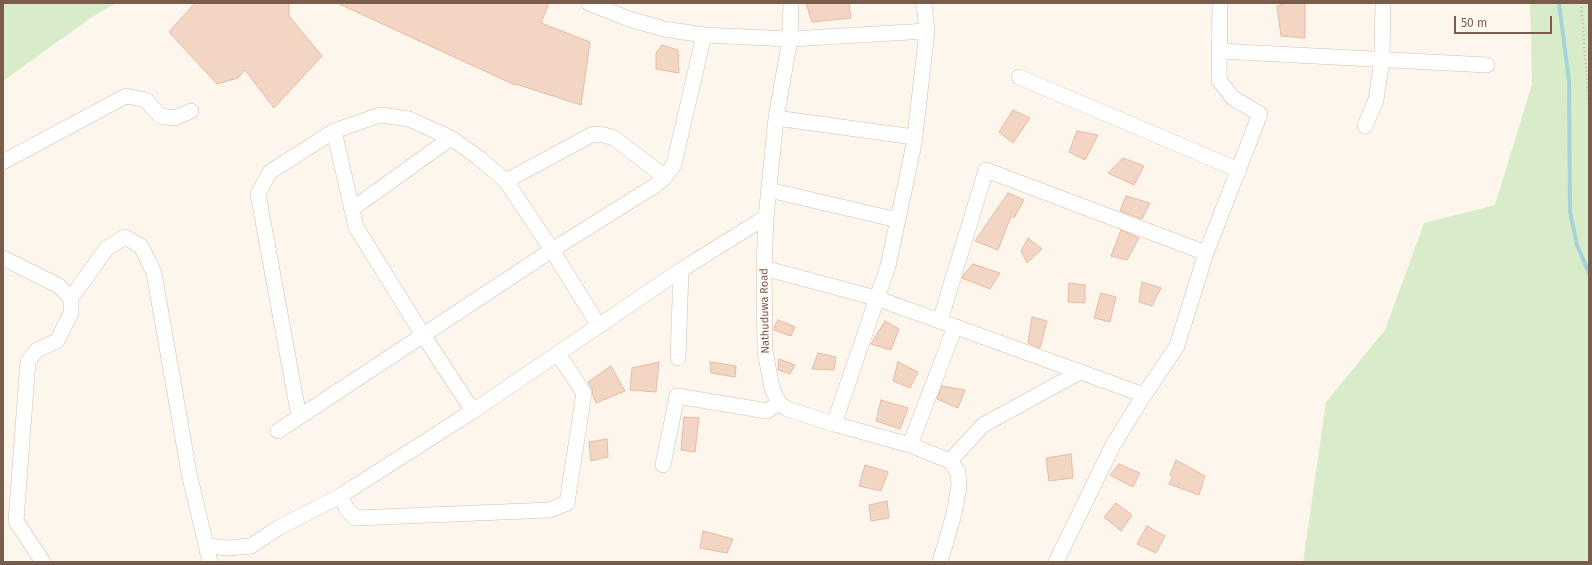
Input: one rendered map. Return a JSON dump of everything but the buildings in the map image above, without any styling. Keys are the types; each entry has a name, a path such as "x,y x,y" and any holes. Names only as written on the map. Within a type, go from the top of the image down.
{"street":[{"path":"590,3 628,19 664,30 704,35 790,39 926,31"},
{"name":"Nathuduwa Road","path":"779,403 772,388 765,351 764,268 766,217 776,118 790,39 791,3"},
{"path":"834,424 888,266 898,220 914,137 926,31 924,3"},
{"path":"1059,561 1113,445 1177,346 1206,253 1260,114 1233,98 1219,80 1220,3"},
{"path":"1365,126 1376,100 1382,59 1383,3"},
{"path":"278,431 552,250 656,185 665,177 674,164 704,35"},
{"path":"1219,51 1487,65"},
{"path":"1019,77 1238,170"},
{"path":"3,162 126,96 146,100 160,116 175,118 191,111"},
{"path":"299,417 258,194 270,172 334,131 380,114 409,118 451,138 479,158 506,181 552,250 599,326"},
{"path":"776,118 914,137"},
{"path":"334,131 356,227 423,335 473,411"},
{"path":"506,181 593,134 614,138 665,177"},
{"path":"352,209 451,138"},
{"path":"940,322 986,170 1206,253"},
{"path":"769,190 898,220"},
{"path":"207,546 228,548 251,546 278,528 340,496 473,411 681,270 766,217"},
{"path":"43,562 16,521 28,361 37,350 57,341 71,313 71,298 107,248 125,237 141,246 154,273 189,472 210,562"},
{"path":"3,258 59,286 71,298"},
{"path":"764,268 876,298 1144,395"},
{"path":"678,358 681,270"},
{"path":"910,445 955,327"},
{"path":"340,496 348,511 356,518 550,510 567,503 584,392 558,354"},
{"path":"950,460 983,425 1080,372"},
{"path":"663,465 677,396 767,411 779,403 787,409 910,445 950,460 958,472 959,486 954,514 940,562"}],"path":[{"path":"1581,3 1589,104"}],"green space":[{"path":"3,3 116,3 89,19 3,81"},
{"path":"1530,3 1589,3 1589,562 1303,562 1326,402 1385,330 1424,223 1495,205 1532,84"}],"waterway":[{"path":"1559,3 1569,81 1570,212 1577,245 1589,273"}]}
